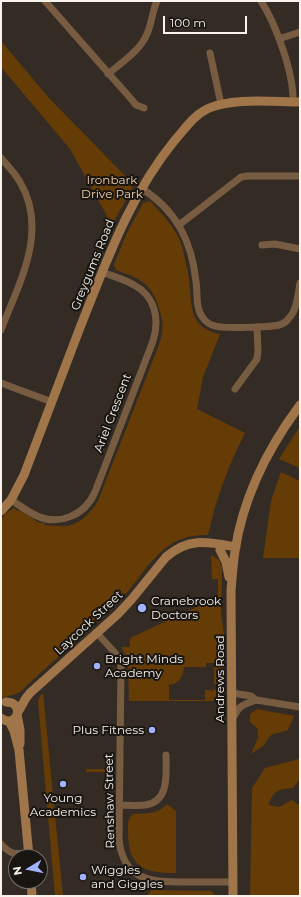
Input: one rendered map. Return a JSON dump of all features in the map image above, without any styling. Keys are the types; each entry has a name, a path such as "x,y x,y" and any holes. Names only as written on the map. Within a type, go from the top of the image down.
{"street":[{"path":"45,1 134,103 144,108"},
{"path":"108,74 143,42 157,1"},
{"path":"261,1 278,39 296,102"},
{"path":"278,39 300,32"},
{"path":"210,53 221,104"},
{"name":"Greygums Road","path":"1,511 11,500 24,475 118,234 142,188 160,160 192,120 206,110 221,104 235,102 296,102"},
{"path":"1,158 16,176 24,189 31,210 33,230 28,259 1,330"},
{"path":"179,225 241,177 300,176"},
{"path":"142,188 162,203 179,225 186,239 196,282 198,307 202,317 207,322 216,326 257,327 282,324 294,311 300,284"},
{"path":"262,246 275,244 300,249"},
{"name":"Ariel Crescent","path":"11,500 35,516 44,519 57,520 78,513 89,503 95,492 153,341 156,324 155,312 152,304 142,290 130,283 102,272"},
{"path":"235,389 257,359 257,327"},
{"path":"1,383 52,402"},
{"name":"Andrews Road","path":"233,896 231,591 235,550 249,496 279,434 300,405"},
{"path":"231,591 226,562 218,547 239,530"},
{"name":"Laycock Street","path":"18,713 30,693 97,633 131,600 166,557 180,547 198,542 235,550"},
{"name":"Renshaw Street","path":"97,633 116,654 121,665 119,839 122,853 129,867 138,875 148,880 162,882 233,882"},
{"name":"Laycock Street","path":"4,704 30,693"},
{"path":"232,693 251,696 256,700 300,707"},
{"path":"232,720 238,709 256,700"},
{"path":"4,704 11,702 15,705 18,713 21,739 19,750"},
{"path":"18,713 15,718 4,721 14,731 19,750 28,849"},
{"path":"120,805 147,805 159,799 165,788 166,755"}],"green space":[{"name":"Ironbark Drive Park","path":"1,41 49,98 134,185 112,225 70,149 1,67"},
{"path":"150,201 171,226 181,243 189,279 192,306 197,321 210,331 220,334 203,377 197,409 245,433 223,483 208,535 183,538 174,542 163,550 151,562 123,597 98,621 21,691 1,698 1,520 6,513 14,508 18,511 20,510 39,523 44,523 45,525 67,526 81,520 89,513 98,501 160,342 162,333 160,313 156,299 152,292 138,279 116,270 114,265 126,235 143,203"},
{"path":"300,426 300,468 279,459"},
{"path":"281,472 300,481 300,558 263,558 271,501"},
{"path":"211,555 219,560 222,567 221,616 224,633 224,679 220,685 214,684 214,663 206,663 206,667 184,667 183,674 178,682 169,685 169,700 205,700 205,690 211,690 212,692 213,689 223,692 223,701 129,701 128,661 121,647 130,647 130,638 218,597 218,579 212,579"},
{"path":"43,693 63,896 55,896 38,702"},
{"path":"257,709 294,716 288,730 271,735 263,746 251,754 258,738 258,729 250,722 250,714"},
{"path":"299,759 300,779 293,788 280,790 274,794 269,805 279,807 292,800 300,806 300,896 250,896 252,788 265,768"},
{"path":"86,769 111,769 111,786 107,786 107,772 86,772"},
{"path":"167,804 176,811 176,873 155,872 140,866 134,860 129,843 128,824 131,816 133,814 155,812"},
{"path":"151,890 211,891 216,896 147,896"}],"place":[{"name":"Cranebrook Doctors","path":"142,608"},
{"name":"Bright Minds Academy","path":"97,666"},
{"name":"Plus Fitness","path":"152,730"},
{"name":"Young Academics","path":"63,784"},
{"name":"Wiggles and Giggles","path":"83,877"}]}
